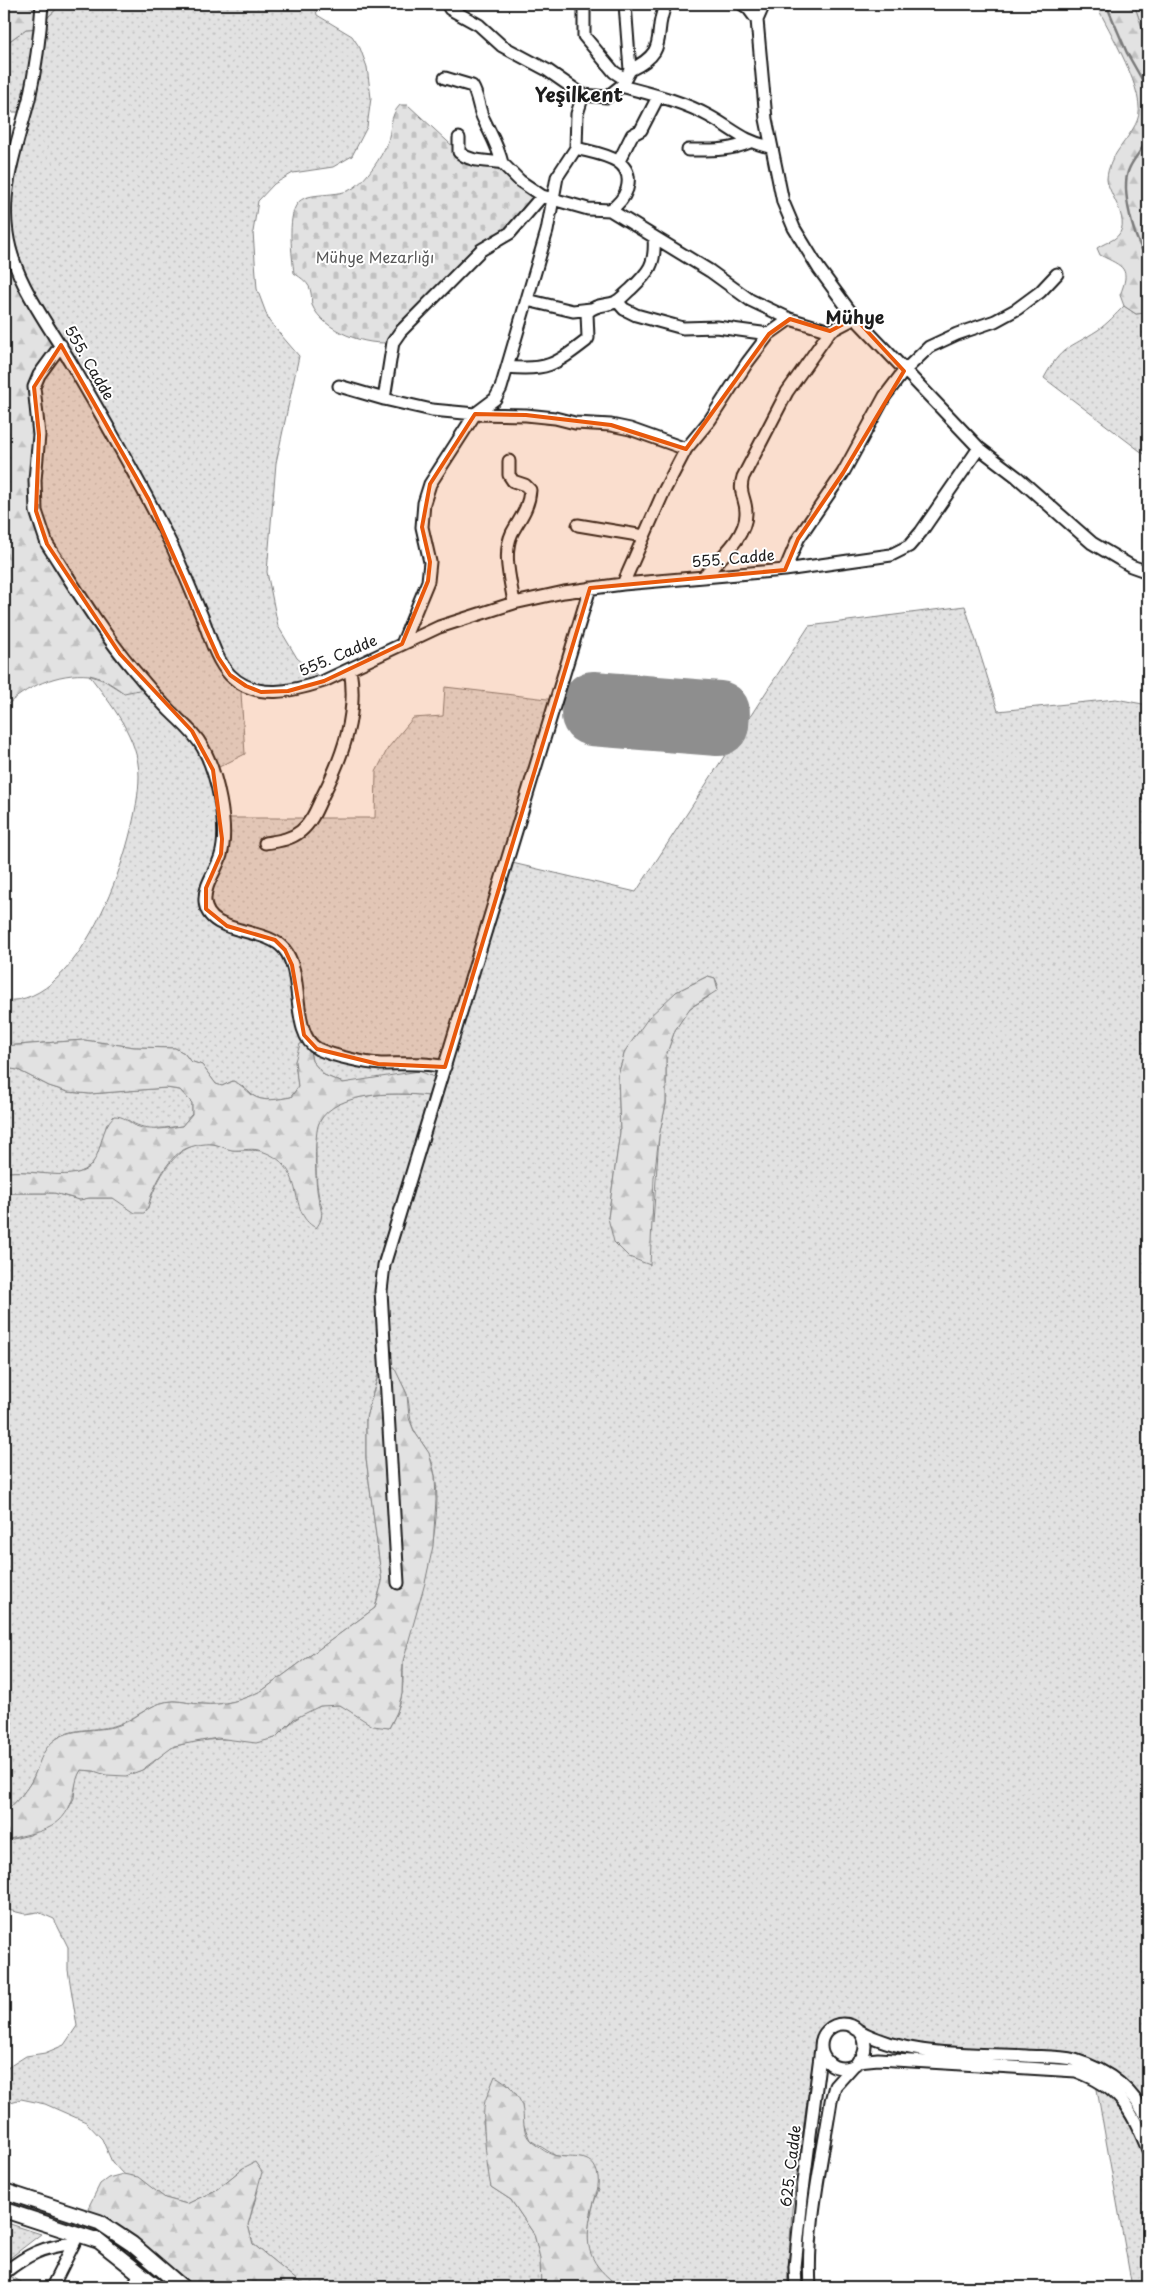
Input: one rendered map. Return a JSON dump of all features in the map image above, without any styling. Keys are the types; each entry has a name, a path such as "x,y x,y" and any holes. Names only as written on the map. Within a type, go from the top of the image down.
{"main road":[{"path":"4,2191 99,2222 132,2244 182,2287"},
{"path":"4,2210 111,2249 157,2287"}],"street":[{"name":"555. Cadde","path":"42,4 37,60 9,174 6,209 7,233 12,255 21,276 149,500 178,558 218,657 230,675 246,686 261,692 288,691 324,681 439,627 514,603 590,588 785,570 891,555 908,546 921,532 978,448"},
{"path":"447,4 450,9 479,25 502,46 547,70 583,95 607,97 655,51 660,39 660,18 666,4"},
{"path":"584,4 584,36 614,72 658,96 709,116 750,142 770,147"},
{"path":"625,4 625,78"},
{"path":"742,4 748,8 757,20"},
{"path":"764,4 757,20 770,147 782,202 794,228 855,318 978,448 1017,477 1092,543 1131,566 1148,572"},
{"path":"445,78 472,86 480,103 482,118 496,142 502,163 520,181 547,196 588,209 610,210 710,271 750,300 790,319 830,331"},
{"path":"384,399 394,342 400,332 482,250 510,233 547,196 576,148 577,114 583,95"},
{"path":"619,161 632,135 641,130 658,96"},
{"path":"459,138 459,152 465,157 476,161 502,163"},
{"path":"688,150 738,148 750,142"},
{"path":"576,148 606,155 619,161 626,169 629,179 623,198 610,210"},
{"path":"402,644 428,581 430,562 422,527 424,503 430,484 475,414 495,399 507,367 547,231 547,196"},
{"path":"527,300 574,311 591,309 616,301 642,278 652,266 655,253 654,238"},
{"path":"785,570 798,538 843,473 885,396 904,370 929,347 957,334 995,321 1017,309 1040,292 1057,274"},
{"path":"616,301 624,309 636,315 683,328 717,327 769,334"},
{"path":"507,367 544,368 576,349 588,338 586,320 587,313 591,309"},
{"path":"704,576 736,540 743,526 747,511 742,496 741,485 743,477 787,392 830,331 855,318"},
{"path":"623,584 686,449 710,420 747,362 769,334 790,319"},
{"path":"61,345 39,376 34,387 39,435 35,480 39,525 46,544 120,654 154,694 192,731 203,747 213,770 220,800 222,839 221,854 206,888 206,910 214,919 227,926 257,933 275,940 285,950 292,965 304,1036 317,1049 378,1064 422,1064 445,1067"},
{"path":"339,386 432,410 475,414 526,414 575,423 611,425 630,429 686,449"},
{"path":"509,461 509,475 513,481 526,485 530,490 529,502 512,534 507,550 514,603"},
{"path":"578,525 644,536"},
{"path":"398,1583 381,1291 384,1265 590,588"},
{"path":"265,842 283,841 301,831 311,820 332,779 344,747 351,713 353,691 350,669"},
{"path":"1148,2121 1134,2098 1116,2080 1101,2070 1074,2060 954,2054 906,2048 886,2043 856,2029 842,2025 830,2029 823,2038 821,2048 823,2055 832,2065 839,2068 878,2059 1076,2071 1095,2078 1122,2098 1135,2117 1148,2150"},
{"path":"810,2287 810,2253 814,2216 831,2101 834,2086 856,2064 862,2055 864,2041 856,2029"},
{"name":"625. Cadde","path":"796,2287 795,2267 802,2198 821,2048"},
{"path":"4,2273 35,2251 77,2238"},
{"path":"52,2287 77,2238"},
{"path":"133,2287 140,2273"}],"highlighted area":[{"path":"855,318 904,371 843,473 798,539 785,570 590,588 445,1067 378,1064 317,1049 304,1035 292,965 285,950 275,940 227,926 206,909 206,888 221,854 222,839 213,770 192,731 120,654 47,544 36,511 39,435 34,387 61,345 149,500 218,657 230,675 246,686 261,692 288,691 324,681 402,644 428,581 430,562 422,527 430,484 475,414 526,415 611,425 686,449 769,334 790,319 830,331"}],"green space":[{"path":"4,4 62,4 40,28 26,29 4,45"},
{"path":"62,4 315,4 317,15 352,36 360,48 367,67 371,98 367,127 352,156 333,167 293,173 274,184 258,201 253,232 257,289 269,321 299,356 276,463 267,572 278,626 297,658 324,681 305,687 246,686 241,693 245,754 213,770 222,818 375,818 376,772 388,748 413,718 443,716 445,687 556,700 508,862 636,892 809,626 965,606 998,711 1116,699 1148,705 1148,2121 1143,2111 1087,2064 954,2054 865,2034 833,2020 822,2028 816,2038 792,2209 787,2287 620,2287 597,2268 589,2252 589,2224 599,2189 568,2157 556,2156 530,2140 523,2123 522,2105 506,2081 483,2121 491,2187 511,2200 534,2234 540,2257 541,2287 305,2287 253,2244 248,2225 258,2190 243,2168 216,2190 187,2204 165,2198 138,2178 123,2174 112,2162 102,2139 86,2122 45,2104 21,2099 4,2104 4,2070 26,2056 45,2053 64,2045 77,2026 68,1970 68,1947 54,1919 38,1912 25,1914 4,1909 4,1841 30,1835 69,1808 74,1798 76,1778 81,1770 127,1774 146,1768 171,1748 188,1743 213,1740 275,1738 296,1719 320,1706 343,1706 389,1728 401,1697 405,1651 431,1552 437,1500 435,1476 429,1454 413,1428 407,1395 400,1380 383,1356 366,1418 366,1458 382,1582 375,1608 263,1690 248,1697 218,1704 177,1701 160,1703 114,1726 80,1730 56,1739 47,1748 28,1786 4,1813 4,1193 54,1193 79,1200 113,1198 147,1210 162,1174 178,1154 201,1144 214,1144 233,1150 266,1152 278,1157 287,1168 296,1187 304,1215 322,1208 317,1182 316,1132 325,1113 337,1105 352,1099 370,1096 407,1094 436,1097 363,1081 343,1083 324,1075 312,1061 309,1046 295,1061 298,1087 291,1097 271,1100 261,1099 252,1095 241,1085 233,1081 222,1086 216,1084 202,1065 190,1061 184,1053 175,1048 134,1047 84,1040 4,1046 4,1000 32,995 58,977 81,949 101,914 117,876 129,838 139,776 138,762 129,735 89,675 105,681 124,693 39,525 21,277 6,209 25,112 4,112 4,45 26,29 40,28","holes":["708,976 715,978 718,985 707,998 690,1008 684,1016 675,1030 666,1056 666,1104 659,1136 653,1223 608,1218 620,1132 618,1075 625,1051 676,992"]},
{"path":"1096,4 1134,4 1148,45 1148,308 1145,313 1136,314 1124,306 1120,295 1125,279 1123,269 1100,255 1097,248 1114,239 1120,233 1121,217 1108,185 1108,171 1137,121 1139,110 1137,95 1126,62"},
{"path":"1134,4 1148,4 1148,45"},
{"name":"Mühye Mezarlığı","path":"400,105 408,105 459,152 490,161 542,196 491,243 393,342 371,342 347,335 336,329 318,314 312,305 309,286 294,273 291,237 292,218 297,204 301,200 308,197 348,191 355,187 369,173 387,144 392,118"},
{"path":"4,243 61,345 39,375 39,525 149,688 124,693 108,682 94,676 66,676 43,682 12,700 4,708"},
{"path":"1124,306 1136,314 1145,313 1148,308 1148,457 1044,378 1061,353 1101,328"},
{"path":"708,976 715,978 718,990 690,1008 675,1030 666,1056 666,1104 659,1136 654,1178 650,1265 629,1257 614,1242 608,1218 620,1132 618,1075 625,1051 649,1017 676,992"},
{"path":"84,1040 134,1047 175,1048 184,1053 190,1061 202,1065 216,1084 222,1086 233,1081 241,1085 252,1095 266,1100 291,1097 298,1087 295,1061 300,1044 304,1043 309,1046 312,1061 324,1075 343,1083 419,1071 441,1080 436,1097 407,1094 372,1095 340,1104 327,1112 319,1123 316,1137 316,1181 322,1216 316,1228 306,1220 301,1211 295,1188 285,1166 274,1157 258,1150 232,1150 213,1144 192,1147 183,1150 175,1156 159,1178 144,1213 135,1213 113,1198 80,1200 54,1193 4,1193 4,1173 64,1174 85,1170 96,1158 106,1127 114,1116 124,1118 142,1128 153,1129 182,1126 192,1114 192,1103 180,1090 166,1088 90,1094 68,1092 49,1086 18,1070 4,1068 4,1046"},
{"path":"4,1068 18,1070 49,1086 68,1092 90,1094 166,1088 180,1090 192,1103 192,1114 182,1126 168,1128 147,1128 128,1120 107,1123 97,1157 89,1167 79,1172 68,1175 28,1172 4,1173"},
{"path":"384,1355 395,1369 407,1394 409,1418 414,1431 429,1453 435,1476 436,1500 433,1546 425,1583 403,1661 402,1694 397,1712 389,1728 373,1726 340,1705 320,1706 294,1719 275,1738 256,1743 217,1738 174,1746 142,1770 126,1776 106,1775 94,1771 81,1770 77,1778 71,1803 59,1821 43,1830 4,1841 4,1813 28,1786 43,1753 56,1739 72,1732 114,1727 129,1721 160,1703 177,1701 218,1704 248,1697 263,1690 375,1608 382,1582 366,1458 366,1418"},
{"path":"495,2076 508,2085 518,2097 522,2106 526,2134 532,2142 551,2154 586,2159 594,2166 598,2182 589,2223 589,2245 591,2254 601,2271 620,2287 541,2287 540,2258 534,2234 511,2200 491,2187 485,2143 484,2109 485,2101"},
{"path":"1095,2078 1109,2087 1148,2150 1148,2287 1132,2287"},
{"path":"255,2162 262,2172 248,2225 253,2244 305,2287 182,2287 84,2216 100,2184 108,2178 123,2174 138,2177 165,2198 187,2204 216,2190 243,2168"},
{"path":"4,2222 41,2234 6,2261 4,2260"},
{"path":"10,2276 25,2284 23,2287 4,2287 4,2281"}],"waterway":[{"path":"1106,4 1127,53 1148,90"},
{"path":"1148,136 1129,169 1126,189 1133,228 1148,258"}],"runway":[{"path":"593,702 719,712 718,725 592,715 593,702"}],"district":[{"name":"Yeşilkent","path":"579,95"},
{"name":"Mühye","path":"855,318"}]}
